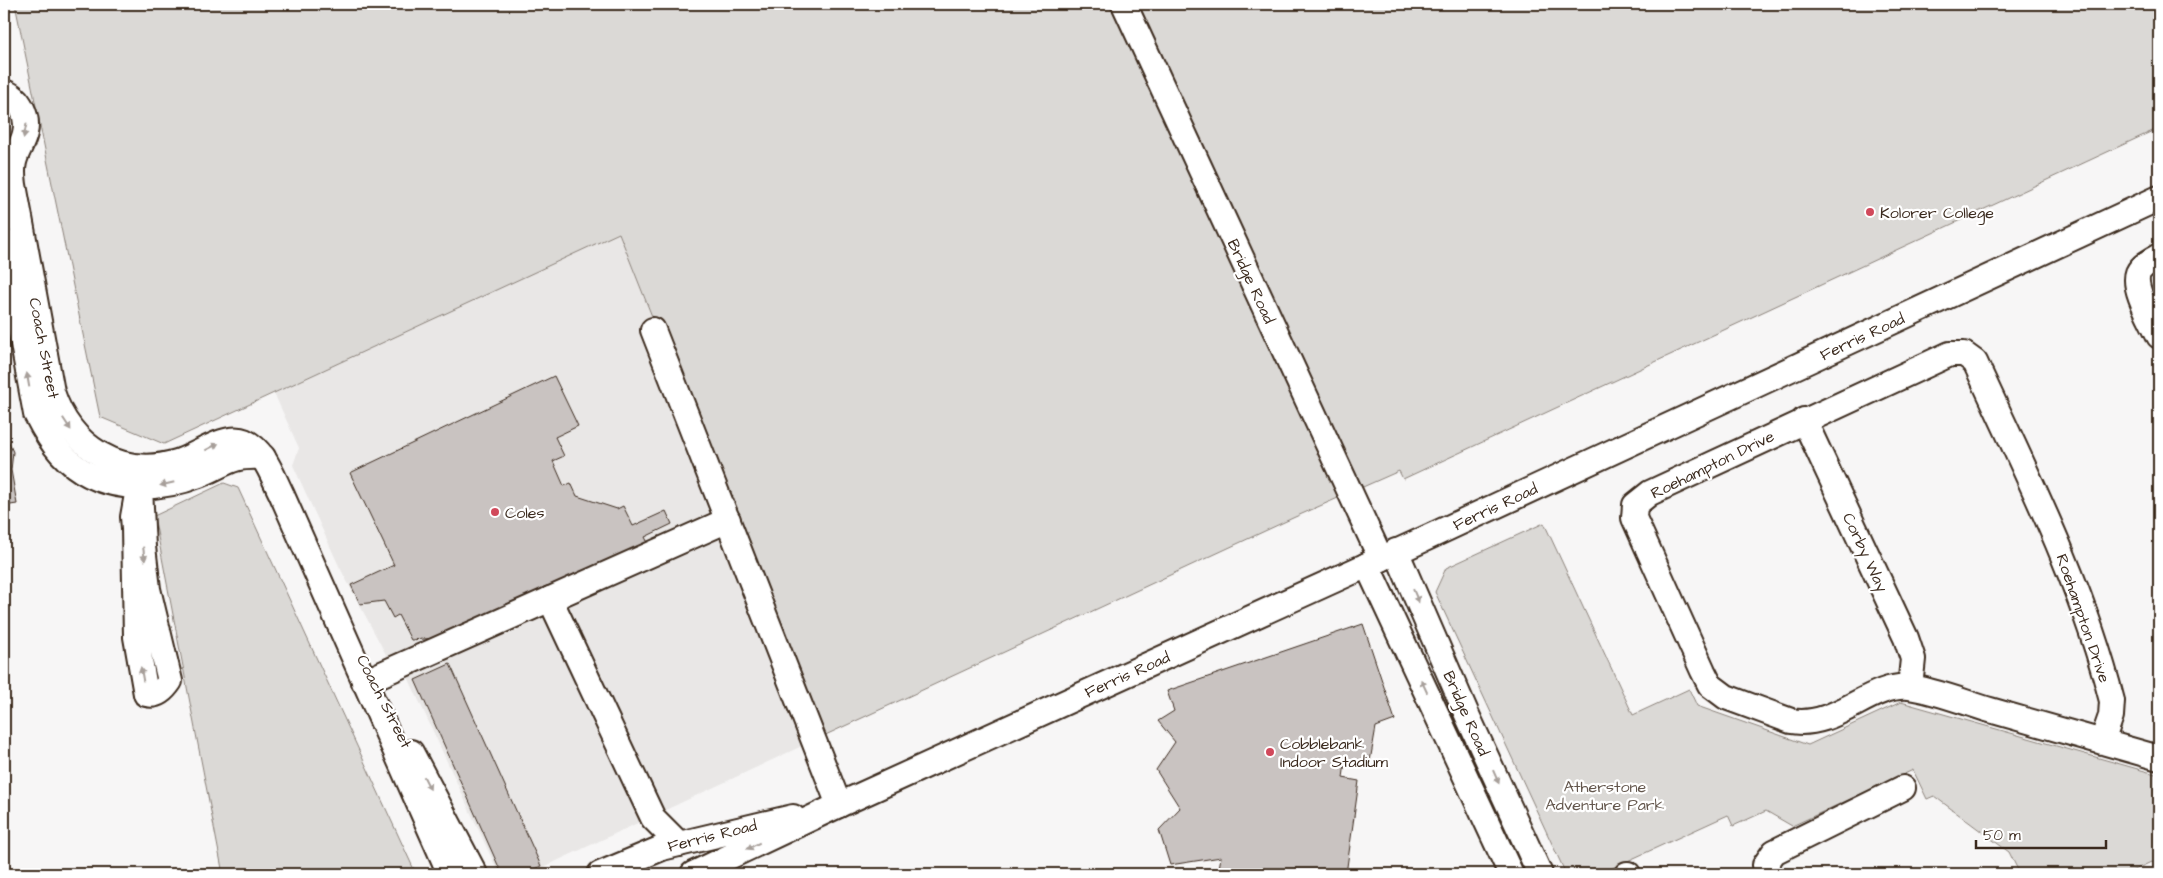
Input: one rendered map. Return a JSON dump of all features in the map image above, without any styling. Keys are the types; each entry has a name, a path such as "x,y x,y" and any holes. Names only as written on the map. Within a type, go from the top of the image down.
{"street":[{"name":"Bridge Road","path":"1124,4 1381,558 1511,874"},
{"name":"Coach Street","path":"4,92 17,101 24,111 26,122 26,133 14,162 14,185 52,392 57,406 74,434 93,449 116,460 141,477 167,485 199,475 230,459 245,456 263,457 281,493 295,529 368,680 450,874"},
{"name":"Ferris Road","path":"693,874 834,807 1381,558 2159,198"},
{"name":"Coach Street","path":"4,242 34,406 47,436 62,454 87,472 107,481 141,477"},
{"path":"2159,256 2146,264 2139,273 2137,283 2141,297 2159,336"},
{"path":"653,330 728,520 834,807"},
{"name":"Roehampton Drive","path":"2102,742 2111,716 2112,701 2085,612 2041,504 1975,362 1970,357 1964,354 1950,354 1650,492 1634,505 1634,518 1703,671 1710,684 1726,697 1800,723 1825,719 1888,690 1910,687 2102,742 2159,758"},
{"name":"Corby Way","path":"1804,420 1906,638 1913,659 1910,687"},
{"path":"141,477 143,547 148,589 170,681 162,691 154,695 146,694 136,638 133,517 141,477"},
{"path":"368,680 728,520"},
{"name":"Bridge Road","path":"1381,558 1468,717 1540,874"},
{"path":"550,599 653,818 679,844"},
{"name":"Coach Street","path":"368,680 475,874"},
{"path":"1764,873 1765,865 1774,852 1903,788"},
{"name":"Ferris Road","path":"600,874 662,848 746,826 834,807"},
{"path":"640,857 653,818"}],"shaded area":[{"path":"619,232 819,738 546,866 536,874 499,874 408,677 400,681 339,566 293,465 299,448 274,393"}],"green space":[{"path":"15,4 2159,4 2159,128 1403,479 1399,471 1295,517 819,738 619,233 164,444 100,417"},
{"path":"224,483 238,488 416,874 223,874 154,516"},
{"name":"Atherstone Adventure Park","path":"1544,523 1633,715 1689,689 1697,706 1808,745 1901,702 2159,775 2159,865 2151,862 2126,874 2020,874 2009,852 1934,796 1927,799 1913,770 1792,826 1766,811 1733,826 1728,815 1599,874 1566,874 1435,592 1446,568"}],"building":[{"path":"554,376 578,426 555,437 564,456 553,461 564,486 571,483 577,496 617,509 623,506 633,526 666,511 672,524 645,537 648,543 437,638 411,640 398,615 393,618 384,601 360,604 351,585 394,565 350,473"},
{"path":"4,431 13,452 11,470 17,504 4,506"},
{"name":"Cobblebank Indoor Stadium","path":"1363,624 1395,720 1376,727 1369,767 1345,763 1343,778 1359,781 1346,874 1218,874 1221,857 1170,865 1159,830 1180,808 1156,770 1175,742 1158,721 1174,711 1167,691"},
{"path":"450,664 541,866 523,874 502,874 415,680"}],"railway":[{"path":"4,855 7,874"}],"place":[{"name":"Kolorer College","path":"1870,212"},
{"name":"Coles","path":"495,512"},
{"name":"Cobblebank Indoor Stadium","path":"1270,752"}]}
